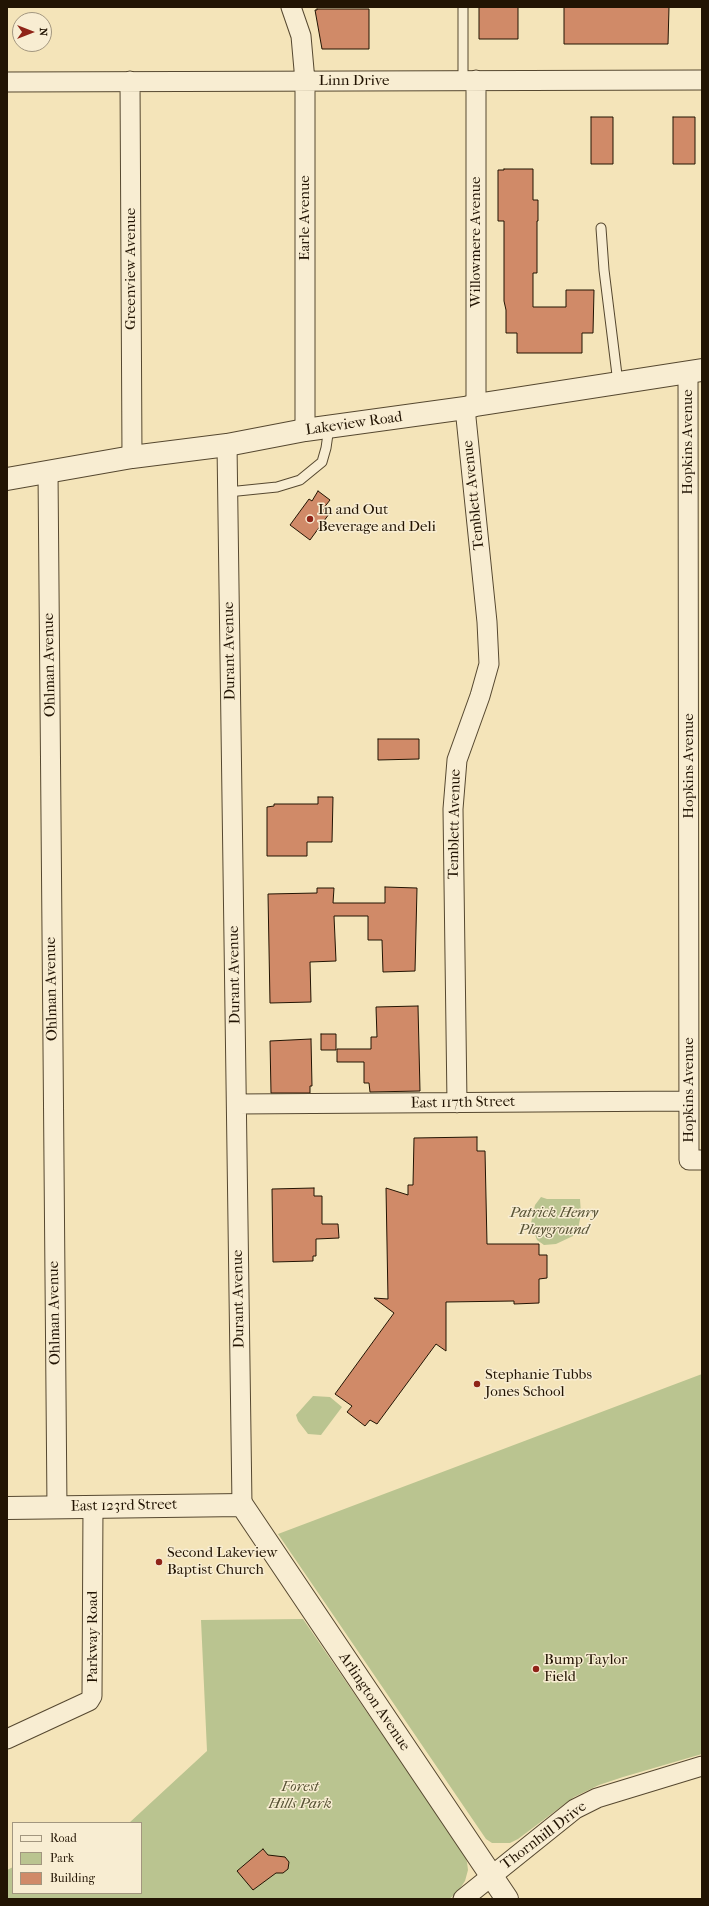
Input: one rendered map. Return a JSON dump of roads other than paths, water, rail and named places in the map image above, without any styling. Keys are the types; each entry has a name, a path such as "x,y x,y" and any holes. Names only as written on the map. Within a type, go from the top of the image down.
{"street":[{"name":"Earle Avenue","path":"292,7 301,36 305,81 305,430"},
{"name":"Willowmere Avenue","path":"470,80 471,407"},
{"name":"Linn Drive","path":"7,82 702,80"},
{"name":"Greenview Avenue","path":"130,81 132,457"},
{"name":"Lakeview Road","path":"7,479 132,457 228,445 305,430 471,407 695,371"},
{"name":"Hopkins Avenue","path":"695,371 689,1101 695,1160"},
{"name":"Temblett Avenue","path":"457,1103 452,809 457,760 480,696 489,664 471,407"},
{"name":"Durant Avenue","path":"228,445 242,1505"},
{"name":"Ohlman Avenue","path":"48,472 57,1507"},
{"name":"East 117th Street","path":"237,1104 689,1101"},
{"name":"East 123rd Street","path":"7,1508 242,1505"},
{"name":"Arlington Avenue","path":"242,1505 507,1899"},
{"name":"Parkway Road","path":"7,1740 89,1701 92,1696 93,1506"},
{"name":"Thornhill Drive","path":"463,1899 575,1809 597,1798 702,1766"}],"lane":[{"path":"463,7 470,80"},
{"path":"601,228 604,270 618,384"},
{"path":"228,492 277,487 300,480 322,462 329,427"}],"place":[{"name":"In and Out Beverage and Deli","path":"310,519"},
{"name":"Stephanie Tubbs Jones School","path":"477,1384"},
{"name":"Second Lakeview Baptist Church","path":"159,1562"},
{"name":"Bump Taylor Field","path":"536,1669"}],"park label":[{"name":"Patrick Henry Playground","path":"554,1222"},
{"name":"Forest Hills Park","path":"300,1796"}]}
